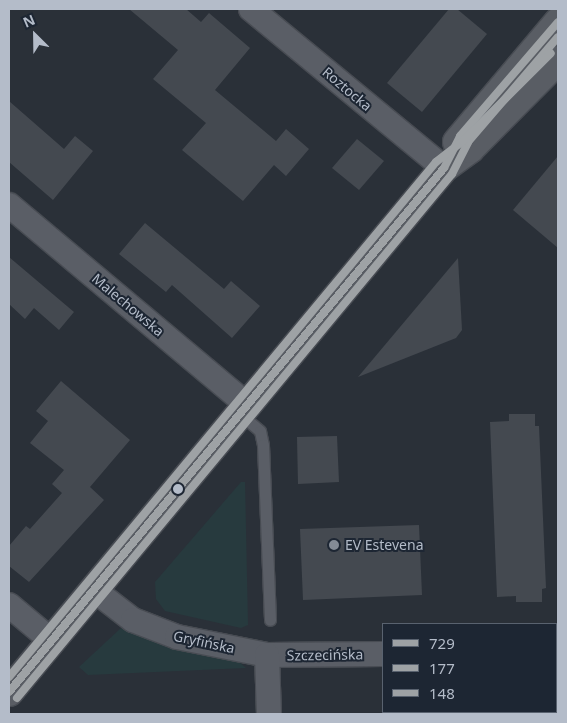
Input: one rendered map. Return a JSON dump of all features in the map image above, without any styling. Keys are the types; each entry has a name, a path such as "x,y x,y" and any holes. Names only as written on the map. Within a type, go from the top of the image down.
{"street":[{"name":"Roztocka","path":"251,9 444,168"},
{"path":"9,692 444,168 460,136 558,22"},
{"path":"444,168 470,149 558,60"},
{"name":"Malechowska","path":"9,204 243,410"},
{"name":"Gryfińska","path":"94,590 119,611 153,630 267,655"},
{"path":"9,604 52,641"},
{"name":"Szczecińska","path":"267,655 382,654"},
{"path":"267,655 269,714"}],"lane":[{"path":"243,410 260,431 263,445 270,620"}],"green space":[{"path":"241,482 245,482 248,625 241,628 165,611 156,599 155,582"},
{"path":"121,628 174,648 238,661 246,668 88,675 79,667"}],"building":[{"path":"129,9 186,9 201,22 209,13 250,48 215,90 276,141 286,129 309,149 286,176 274,165 243,201 182,150 206,123 153,79 178,50"},
{"path":"449,9 457,9 487,34 422,112 387,83"},
{"path":"9,101 64,149 75,136 93,151 53,200 9,162"},
{"path":"357,139 384,161 359,190 332,168"},
{"path":"558,156 558,248 513,210"},
{"path":"145,223 224,289 231,281 260,306 232,338 172,285 166,292 119,254"},
{"path":"9,257 74,312 59,330 34,308 25,319 9,304"},
{"path":"458,258 462,330 456,338 358,377"},
{"path":"61,381 130,440 90,487 104,500 29,582 9,566 9,546 26,526 30,529 62,493 52,484 64,470 30,443 48,421 36,411"},
{"path":"509,414 535,414 535,426 539,426 546,588 542,589 542,602 516,602 516,596 497,597 490,422 509,421"},
{"path":"337,436 339,482 298,484 297,437"},
{"path":"419,525 422,595 303,600 300,529"}],"transit line":[{"name":"729","path":"9,692 444,168 460,136 558,22"},
{"name":"177","path":"17,698 452,174 468,142 558,37"},
{"name":"148","path":"9,677 436,162 463,141 551,53"}],"place":[{"name":"EV Estevena","path":"334,545"}]}
